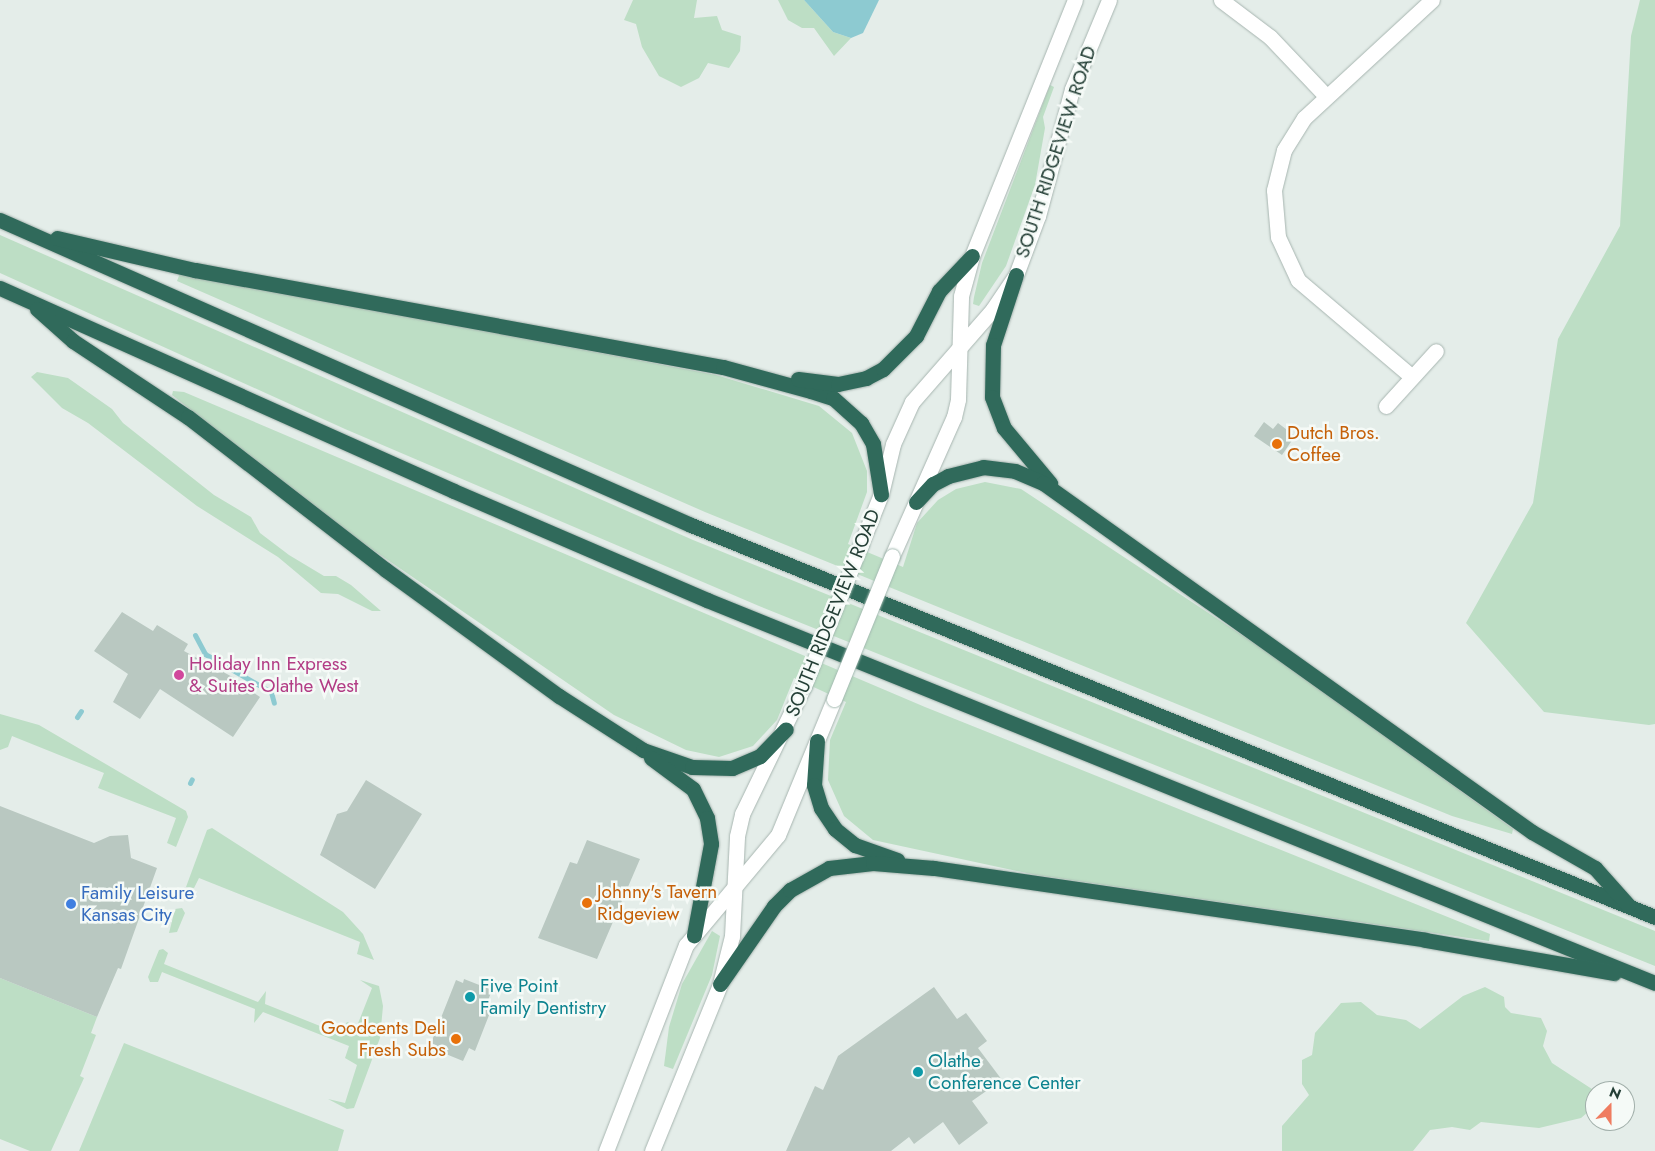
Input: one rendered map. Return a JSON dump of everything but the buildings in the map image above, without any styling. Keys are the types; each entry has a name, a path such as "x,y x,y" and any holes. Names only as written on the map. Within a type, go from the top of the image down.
{"highway":[{"path":"0,220 691,525 1655,917"},
{"path":"20,230 195,270 723,367 821,382 866,378 883,369 916,336 939,291 972,256"},
{"path":"1016,275 993,345 992,397 1004,428 1022,452 1076,504"},
{"path":"0,288 444,487 707,600 1655,983"},
{"path":"26,300 73,341 188,417 386,570 560,696 643,750 656,764 693,789 707,818 711,844 694,935"},
{"path":"723,367 811,391 848,409 873,444 881,494"},
{"path":"916,502 933,484 948,476 967,470 999,467 1043,483 1076,504 1532,832 1595,868 1630,907"},
{"path":"643,750 692,766 732,768 760,756 786,729"},
{"path":"816,741 814,785 822,808 835,828 855,845 934,868"},
{"path":"720,984 774,906 810,875 847,864 934,868 1502,952 1640,977"}],"main road":[{"name":"SOUTH RIDGEVIEW ROAD","path":"606,1151 676,967 694,935 778,835 892,556 954,417 961,296 972,256 1074,0"},
{"name":"SOUTH RIDGEVIEW ROAD","path":"652,1151 720,984 732,936 733,890 742,814 756,780 786,729 804,686 881,494 901,422 926,384 993,309 1016,275 1038,216 1072,89 1108,0"},
{"path":"1221,0 1270,37 1326,96"},
{"path":"1411,376 1311,294 1281,250 1273,210 1277,170 1293,134 1326,96 1432,0"},
{"path":"1386,406 1411,376 1436,351"}],"green space":[{"path":"633,0 697,0 694,18 717,16 722,30 741,36 740,51 729,68 708,63 699,78 681,87 659,76 642,47 636,24 624,20"},
{"path":"778,0 804,0 833,32 851,38 834,56 814,28 802,28 788,20"},
{"path":"1640,0 1655,0 1655,724 1649,725 1544,712 1466,623 1533,503 1558,339 1620,226 1631,36"},
{"path":"1050,85 1054,87 1043,117 1045,128 1035,185 1006,266 979,306 973,304 982,263"},
{"path":"0,235 693,540 1655,931 1655,966 759,606 345,429 0,273"},
{"path":"180,273 716,375 819,406 852,433 867,471 867,492 848,544 903,567 917,523 938,500 956,489 985,482 1021,489 1275,657 1513,829 1512,834 1452,816 705,512 177,281"},
{"path":"37,372 68,378 112,409 123,423 214,495 251,517 260,533 289,555 324,576 336,576 351,585 381,611 372,611 338,594 321,593 278,557 197,506 88,423 62,408 31,377"},
{"path":"173,391 184,392 925,707 1490,934 1489,941 1036,875 873,840 844,816 828,780 830,740 846,702 794,678 777,720 753,746 719,757 686,750 614,715 344,530 172,395"},
{"path":"0,714 39,725 186,811 188,817 176,847 167,843 176,818 98,788 104,773 12,736 8,747 0,750"},
{"path":"212,828 343,912 363,934 374,960 357,954 360,942 199,878 194,888 186,887 207,830"},
{"path":"182,908 185,913 177,932 169,933 175,909"},
{"path":"712,931 720,936 712,975 673,1069 664,1066 669,1027 682,984"},
{"path":"163,949 168,953 164,964 258,1002 266,991 265,1004 340,1034 347,1022 357,1026 372,988 360,980 379,986 383,1006 380,1038 354,1108 347,1109 328,1099 345,1103 357,1065 345,1058 349,1046 263,1012 254,1023 255,1009 162,972 158,982 150,982 148,977 159,950"},
{"path":"0,978 97,1017 91,1033 96,1035 80,1076 84,1078 51,1151 30,1151 0,1139"},
{"path":"1485,987 1504,997 1505,1007 1511,1013 1541,1018 1547,1031 1543,1046 1552,1063 1585,1084 1585,1115 1581,1118 1539,1128 1481,1122 1470,1130 1452,1127 1430,1130 1413,1151 1282,1151 1282,1126 1309,1095 1302,1084 1302,1060 1312,1055 1315,1033 1341,1003 1361,1002 1377,1015 1406,1020 1420,1029 1463,996"},
{"path":"124,1043 344,1130 338,1151 79,1151"}],"water":[{"path":"804,0 879,0 863,33 851,38 833,32"}],"waterway":[{"path":"195,635 205,654 271,692 274,703"},
{"path":"77,717 81,711"},
{"path":"190,783 192,779"}],"place":[{"name":"Dutch Bros. Coffee","path":"1277,444"},
{"name":"Holiday Inn Express & Suites Olathe West","path":"179,675"},
{"name":"Johnny's Tavern Ridgeview","path":"587,903"},
{"name":"Family Leisure Kansas City","path":"71,904"},
{"name":"Five Point Family Dentistry","path":"470,997"},
{"name":"Goodcents Deli Fresh Subs","path":"456,1039"},
{"name":"Olathe Conference Center","path":"918,1072"}]}
